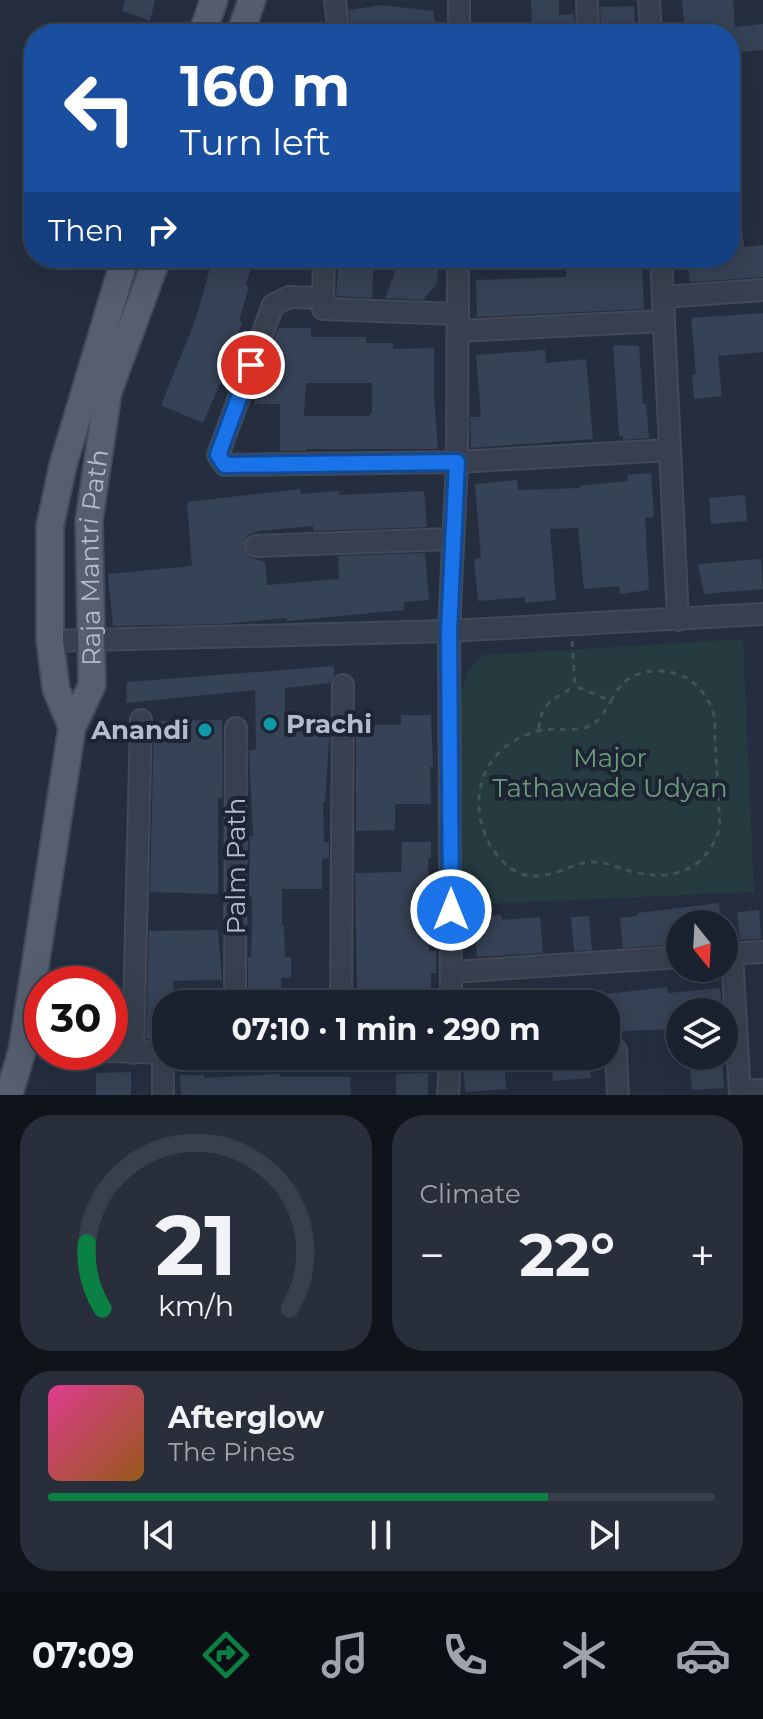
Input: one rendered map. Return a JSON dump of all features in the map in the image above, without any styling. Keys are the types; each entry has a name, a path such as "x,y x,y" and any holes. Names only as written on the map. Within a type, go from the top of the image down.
{"main road":[{"path":"206,24 214,0"},
{"path":"244,24 252,0"},
{"path":"72,727 56,689 50,641 50,526 63,465 122,268"},
{"name":"Raja Mantri Path","path":"9,1095 22,1051 72,727 92,685 89,521 108,392 153,268"}],"street":[{"path":"335,0 338,24"},
{"path":"459,0 459,24"},
{"path":"587,0 588,24"},
{"path":"649,0 650,24"},
{"path":"324,268 323,309 458,314 458,268"},
{"path":"662,268 678,620"},
{"path":"663,297 763,290"},
{"path":"323,298 289,297 273,305 218,455 225,465 457,462 669,450"},
{"path":"451,990 449,631 457,462 458,303"},
{"path":"458,331 664,321"},
{"path":"256,546 453,539"},
{"path":"50,641 449,631 763,614"},
{"path":"341,990 343,685"},
{"path":"133,1053 141,720"},
{"name":"Palm Path","path":"235,990 236,728"},
{"path":"738,953 763,952"},
{"path":"452,972 666,958"},
{"path":"730,982 740,1093 763,1090"},
{"path":"128,1053 152,1053"},
{"path":"163,1095 164,1070"},
{"path":"448,1095 449,1070"},
{"path":"617,1070 618,1095"}],"path":[{"path":"571,625 575,686"},
{"path":"675,671 690,679 714,711 720,828 714,845 693,867 676,874 654,876 594,862 569,865 539,877 520,874 503,863 483,831 478,806 479,785 489,763 514,740 539,730 586,727 597,722 611,701 618,686 630,677 675,671"},
{"path":"575,686 611,701"},
{"path":"539,730 540,714 550,702 575,686"}],"green space":[{"name":"Major Tathawade Udyan","path":"743,639 754,892 464,905 460,703 467,672 483,655"}],"building":[{"path":"125,0 155,0 150,21 122,11"},
{"path":"531,0 559,0 559,15 574,14 575,24 532,24"},
{"path":"682,0 733,0 735,24 684,24"},
{"path":"381,5 434,11 435,24 351,24 349,10"},
{"path":"634,6 635,24 601,24 600,7"},
{"path":"763,24 763,50 740,52 740,26"},
{"path":"740,205 744,247 763,245 763,277 690,282 688,268 740,268"},
{"path":"210,268 251,268 236,347 203,423 161,405 195,321"},
{"path":"338,268 374,268 372,298 336,296"},
{"path":"397,268 438,268 437,283 423,300 385,298"},
{"path":"566,268 642,268 644,309 477,317 476,280 566,277"},
{"path":"763,313 763,352 718,356 722,396 694,399 692,375 696,374 691,318"},
{"path":"279,328 311,328 311,337 366,337 366,343 393,343 393,349 434,348 438,449 280,451 280,404 254,404 257,386 275,386 275,336","holes":["306,383 372,383 372,413 369,416 304,416"]},
{"path":"613,345 639,346 649,438 623,440 623,436 619,436"},
{"path":"545,350 546,363 586,359 593,439 471,448 470,417 481,417 476,355"},
{"path":"651,473 654,517 645,518 649,590 620,594 619,586 584,589 578,528 550,529 556,600 525,603 525,597 478,601 474,559 481,558 475,484 517,480 518,490 580,488 628,481 627,475"},
{"path":"300,489 301,494 339,491 339,495 424,491 427,527 313,531 313,526 259,531 248,535 243,547 249,557 265,562 267,585 339,579 338,556 425,553 429,600 404,602 404,610 287,621 287,618 222,624 113,626 108,574 192,566 187,502"},
{"path":"745,495 747,521 711,524 709,498"},
{"path":"761,559 763,589 704,594 698,564"},
{"path":"334,666 330,683 285,688 285,718 327,717 327,726 330,726 323,802 324,842 329,842 329,858 322,859 322,889 282,889 285,957 291,957 291,978 281,978 281,990 248,990 252,926 250,836 253,836 249,751 256,749 255,690 126,703 127,682"},
{"path":"401,715 431,715 431,804 395,804 395,830 356,831 356,725 401,725"},
{"path":"222,720 218,894 150,892 154,721"},
{"path":"402,842 431,842 431,858 428,858 429,951 436,951 436,973 431,973 431,990 355,990 355,873 401,872"},
{"path":"719,903 720,910 666,910 666,945 623,948 620,918 638,916 638,913"},
{"path":"759,910 761,939 740,940 738,912"},
{"path":"501,915 502,920 540,917 543,953 477,957 474,917"},
{"path":"589,916 592,950 574,951 571,917"},
{"path":"218,930 222,980 173,981 173,990 152,990 152,1039 146,1039 149,931"},
{"path":"667,987 668,993 720,988 721,998 666,998 666,1029 620,1031 620,992"},
{"path":"463,1070 505,1070 506,1089 465,1092"},
{"path":"552,1070 590,1070 591,1078 553,1081"},
{"path":"690,1070 723,1070 724,1088 692,1090"},
{"path":"131,1072 131,1095 96,1095 96,1073"},
{"path":"428,1073 428,1095 396,1095 396,1074"},
{"path":"280,1074 280,1077 350,1077 351,1095 181,1095 180,1075 204,1075 204,1078"}],"place":[{"name":"Prachi","path":"270,724"},
{"name":"Anandi","path":"205,730"}],"route":[{"path":"251,365 218,455 225,465 457,462 449,631 451,910"}]}
